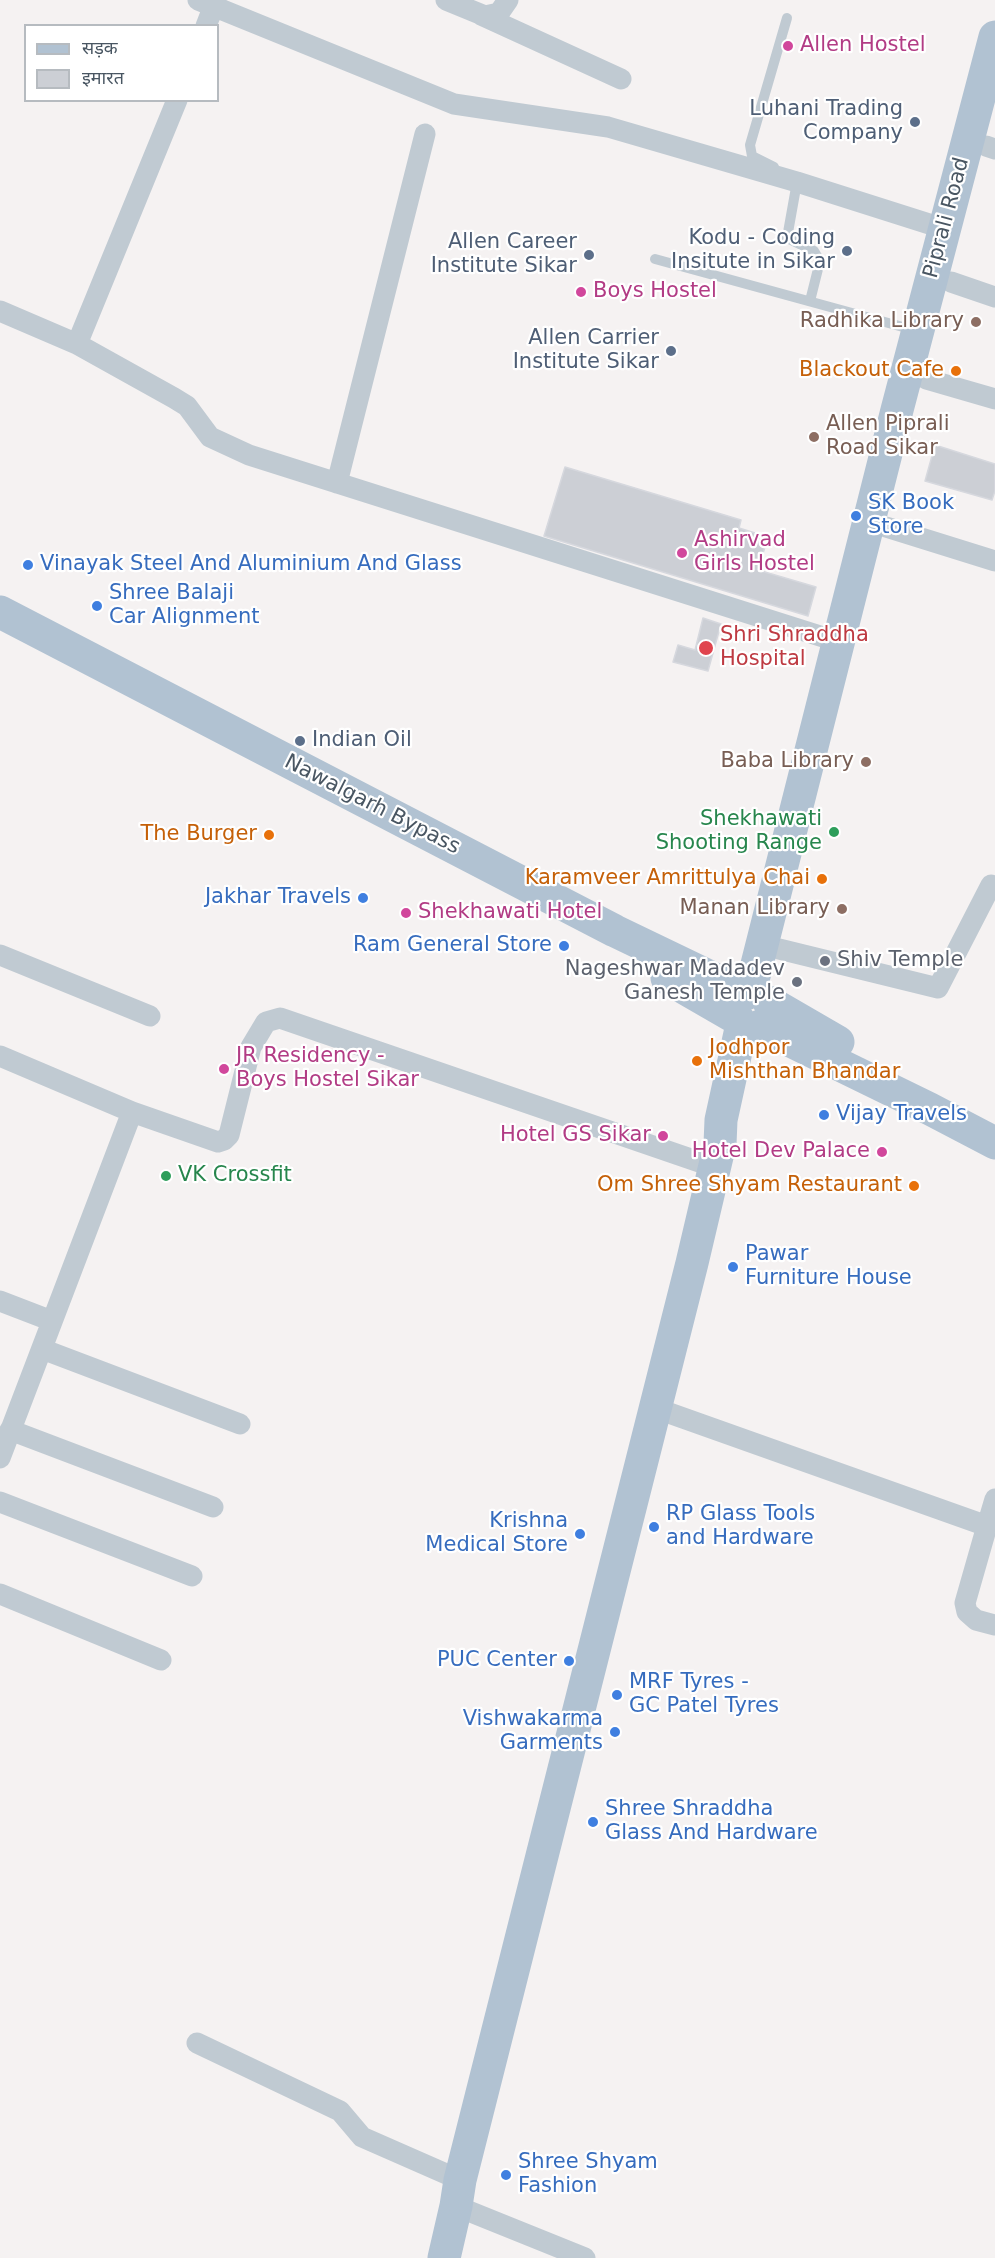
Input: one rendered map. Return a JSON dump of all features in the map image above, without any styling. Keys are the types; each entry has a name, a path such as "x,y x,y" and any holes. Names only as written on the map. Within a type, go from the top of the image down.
{"main road":[{"name":"Piprali Road","path":"753,1010 839,642 995,37"},
{"path":"444,2258 458,2193 717,1155 721,1120 753,1010 779,949 886,527 951,282 991,148 995,112"},
{"name":"Nawalgarh Bypass","path":"0,612 611,938"},
{"name":"Nawalgarh Bypass","path":"0,630 356,812 753,1010 879,1066 933,1103"},
{"path":"933,1103 995,1126"},
{"path":"933,1103 995,1143"}],"street":[{"path":"446,0 621,79"},
{"path":"482,15 500,13 508,0"},
{"path":"209,8 454,104 608,127 797,182 945,229"},
{"path":"77,344 176,102"},
{"path":"337,483 425,134"},
{"path":"951,282 995,297"},
{"path":"0,311 77,344 187,406 210,437 221,444 249,455 839,642"},
{"path":"926,379 995,399"},
{"path":"886,527 995,561"},
{"path":"779,949 938,988 991,885"},
{"path":"0,955 150,1016"},
{"path":"0,1056 132,1112 218,1142 230,1135 251,1047 266,1022 280,1018 717,1155"},
{"path":"0,1458 132,1112"},
{"path":"0,1301 52,1321"},
{"path":"42,1349 240,1424"},
{"path":"655,1408 987,1526"},
{"path":"10,1430 213,1507"},
{"path":"995,1499 966,1603 967,1612 976,1620 995,1625"},
{"path":"0,1502 192,1576"},
{"path":"0,1594 161,1660"},
{"path":"197,2043 340,2111 362,2137 458,2193 585,2258"}],"lane":[{"path":"787,18 750,145 752,156 786,172 797,182 787,238 814,251 820,261 810,301"},
{"path":"656,259 918,331"}],"building":[{"path":"935,445 995,464 995,491 992,500 925,481"},
{"name":"Ashirvad Girls Hostel","path":"565,467 741,520 739,528 768,537 758,570 816,587 808,616 544,536"},
{"path":"703,618 721,624 708,671 673,662 678,645 695,650"}],"place":[{"name":"Allen Hostel","path":"788,46"},
{"name":"Luhani Trading Company","path":"915,122"},
{"name":"Kodu - Coding Insitute in Sikar","path":"847,251"},
{"name":"Allen Career Institute Sikar","path":"589,255"},
{"name":"Boys Hostel","path":"581,292"},
{"name":"Radhika Library","path":"976,322"},
{"name":"Allen Carrier Institute Sikar","path":"671,351"},
{"name":"Blackout Cafe","path":"956,371"},
{"name":"Allen Piprali Road Sikar","path":"814,437"},
{"name":"SK Book Store","path":"856,516"},
{"name":"Ashirvad Girls Hostel","path":"682,553"},
{"name":"Vinayak Steel And Aluminium And Glass","path":"28,565"},
{"name":"Shree Balaji Car Alignment","path":"97,606"},
{"name":"Shri Shraddha Hospital","path":"706,648"},
{"name":"Indian Oil","path":"300,741"},
{"name":"Baba Library","path":"866,762"},
{"name":"Shekhawati Shooting Range","path":"834,832"},
{"name":"The Burger","path":"269,835"},
{"name":"Karamveer Amrittulya Chai","path":"822,879"},
{"name":"Jakhar Travels","path":"363,898"},
{"name":"Manan Library","path":"842,909"},
{"name":"Shekhawati Hotel","path":"406,913"},
{"name":"Ram General Store","path":"564,946"},
{"name":"Shiv Temple","path":"825,961"},
{"name":"Nageshwar Madadev Ganesh Temple","path":"797,982"},
{"name":"Jodhpor Mishthan Bhandar","path":"697,1061"},
{"name":"JR Residency - Boys Hostel Sikar","path":"224,1069"},
{"name":"Vijay Travels","path":"824,1115"},
{"name":"Hotel GS Sikar","path":"663,1136"},
{"name":"Hotel Dev Palace","path":"882,1152"},
{"name":"VK Crossfit","path":"166,1176"},
{"name":"Om Shree Shyam Restaurant","path":"914,1186"},
{"name":"Pawar Furniture House","path":"733,1267"},
{"name":"RP Glass Tools and Hardware","path":"654,1527"},
{"name":"Krishna Medical Store","path":"580,1534"},
{"name":"PUC Center","path":"569,1661"},
{"name":"MRF Tyres - GC Patel Tyres","path":"617,1695"},
{"name":"Vishwakarma Garments","path":"615,1732"},
{"name":"Shree Shraddha Glass And Hardware","path":"593,1822"},
{"name":"Shree Shyam Fashion","path":"506,2175"}]}
